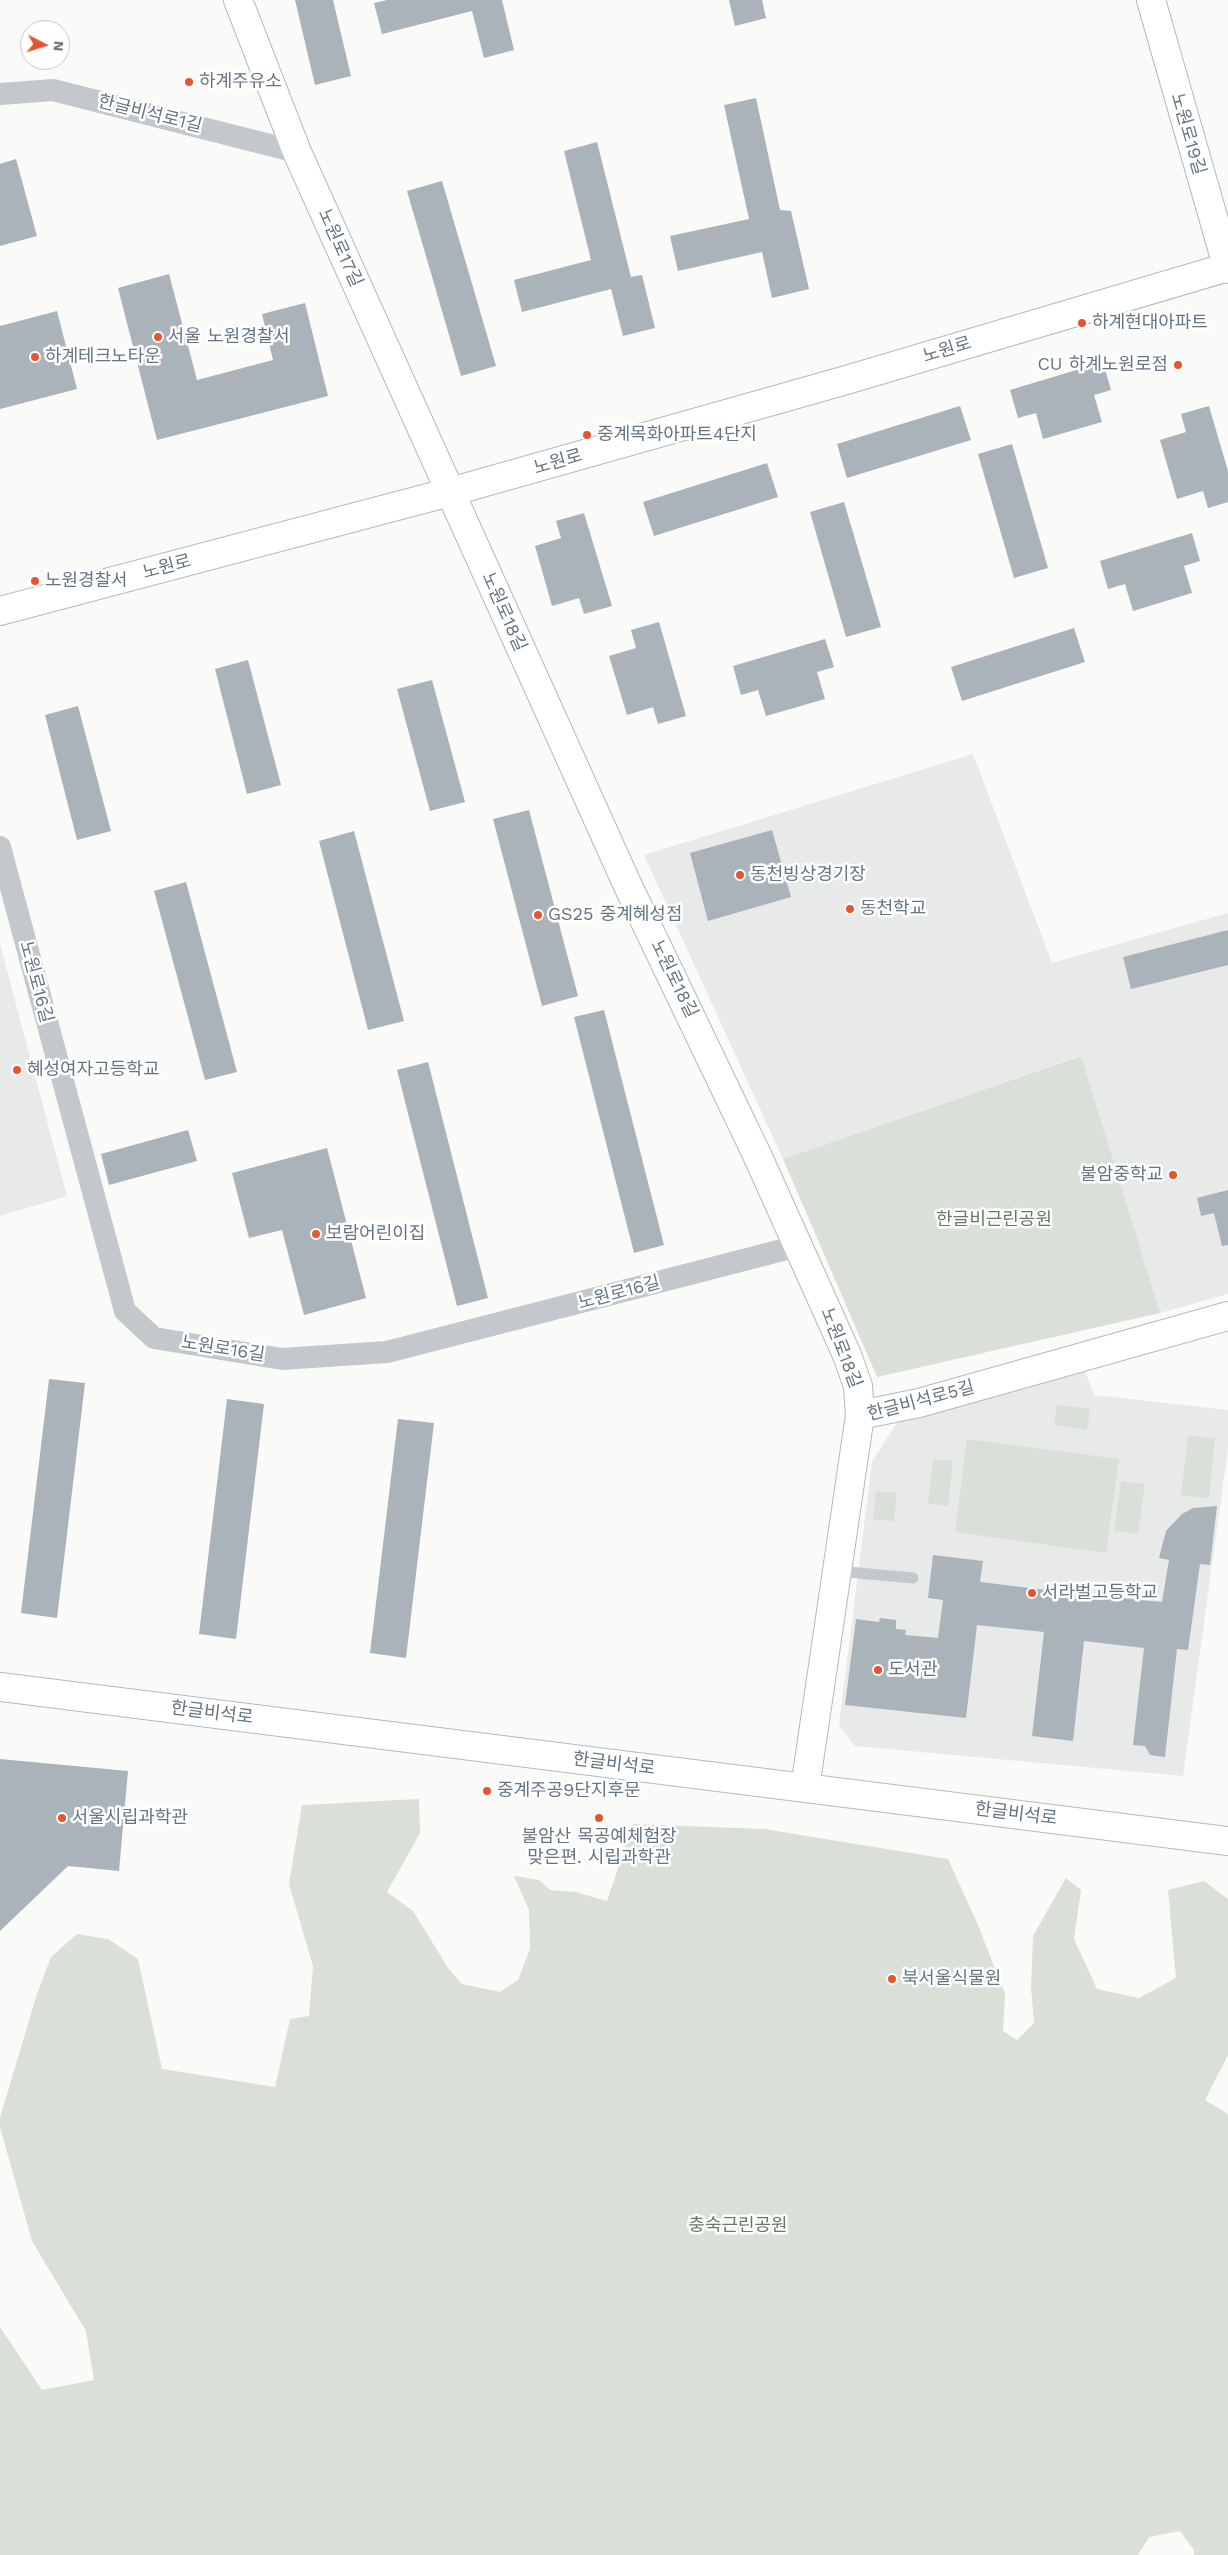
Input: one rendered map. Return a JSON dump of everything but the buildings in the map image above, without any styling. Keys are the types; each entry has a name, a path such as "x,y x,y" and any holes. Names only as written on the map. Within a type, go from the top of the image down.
{"street":[{"name":"노원로17길","path":"238,0 298,152 450,492"},
{"name":"노원로19길","path":"1151,0 1228,268"},
{"name":"한글비석로1길","path":"0,94 53,90 298,152"},
{"name":"노원로","path":"0,611 450,492 843,381 1228,268"},
{"name":"노원로18길","path":"450,492 628,886 758,1157 847,1356 858,1386 860,1415"},
{"name":"노원로16길","path":"0,847 125,1311 154,1338 282,1359 388,1352 798,1246"},
{"name":"한글비석로5길","path":"805,1788 860,1415 919,1403 1228,1316"},
{"name":"한글비석로","path":"0,1687 1228,1841"}],"lane":[{"path":"838,1571 913,1578"}],"shaded area":[{"name":"동천학교","path":"973,754 1052,963 1228,913 1228,1294 1160,1313 1080,1056 783,1159 644,855"},
{"name":"혜성여자고등학교","path":"0,944 67,1196 0,1216"},
{"name":"서라벌고등학교","path":"1083,1366 1094,1395 1228,1410 1228,1448 1183,1776 855,1746 839,1725 872,1462 898,1421"}],"green space":[{"name":"한글비근린공원","path":"1081,1056 1160,1313 877,1377 783,1159"},
{"path":"1057,1405 1090,1409 1087,1430 1054,1425"},
{"path":"1188,1436 1215,1438 1209,1498 1181,1495"},
{"path":"967,1439 1119,1459 1106,1553 955,1532"},
{"path":"933,1459 953,1461 948,1506 928,1504"},
{"path":"1121,1481 1145,1484 1138,1534 1114,1531"},
{"path":"876,1491 897,1493 894,1521 873,1519"},
{"name":"충숙근린공원","path":"419,1799 420,1833 387,1892 413,1911 448,1968 462,1984 500,1992 518,1980 530,1949 529,1910 514,1876 539,1880 550,1890 576,1892 607,1901 633,1824 764,1829 948,1859 978,1925 1005,1994 1003,2031 1017,2040 1034,2023 1031,1987 1033,1936 1066,1878 1081,1890 1074,1939 1097,1989 1139,1998 1176,1978 1168,1890 1204,1881 1228,1899 1228,2055 1205,2100 1228,2114 1228,2555 1194,2555 1194,2550 1180,2531 1149,2537 1138,2555 0,2555 0,2327 42,2390 94,2380 86,2331 32,2241 0,2127 0,2118 36,1997 51,1957 77,1934 108,1939 138,1959 162,2069 275,2087 290,2019 309,2016 313,1966 289,1884 302,1805"}],"place":[{"name":"하계주유소","path":"189,82"},
{"name":"하계현대아파트","path":"1082,323"},
{"name":"서울 노원경찰서","path":"158,337"},
{"name":"하계테크노타운","path":"35,357"},
{"name":"CU 하계노원로점","path":"1178,365"},
{"name":"중계목화아파트4단지","path":"587,435"},
{"name":"노원경찰서","path":"35,581"},
{"name":"동천빙상경기장","path":"740,875"},
{"name":"동천학교","path":"850,909"},
{"name":"GS25 중계혜성점","path":"538,915"},
{"name":"혜성여자고등학교","path":"17,1070"},
{"name":"불암중학교","path":"1173,1175"},
{"name":"보람어린이집","path":"316,1234"},
{"name":"서라벌고등학교","path":"1032,1593"},
{"name":"도서관","path":"878,1670"},
{"name":"중계주공9단지후문","path":"487,1791"},
{"name":"서울시립과학관","path":"62,1818"},
{"name":"불암산 목공예체험장 맞은편. 시립과학관","path":"599,1818"},
{"name":"북서울식물원","path":"892,1979"}]}
